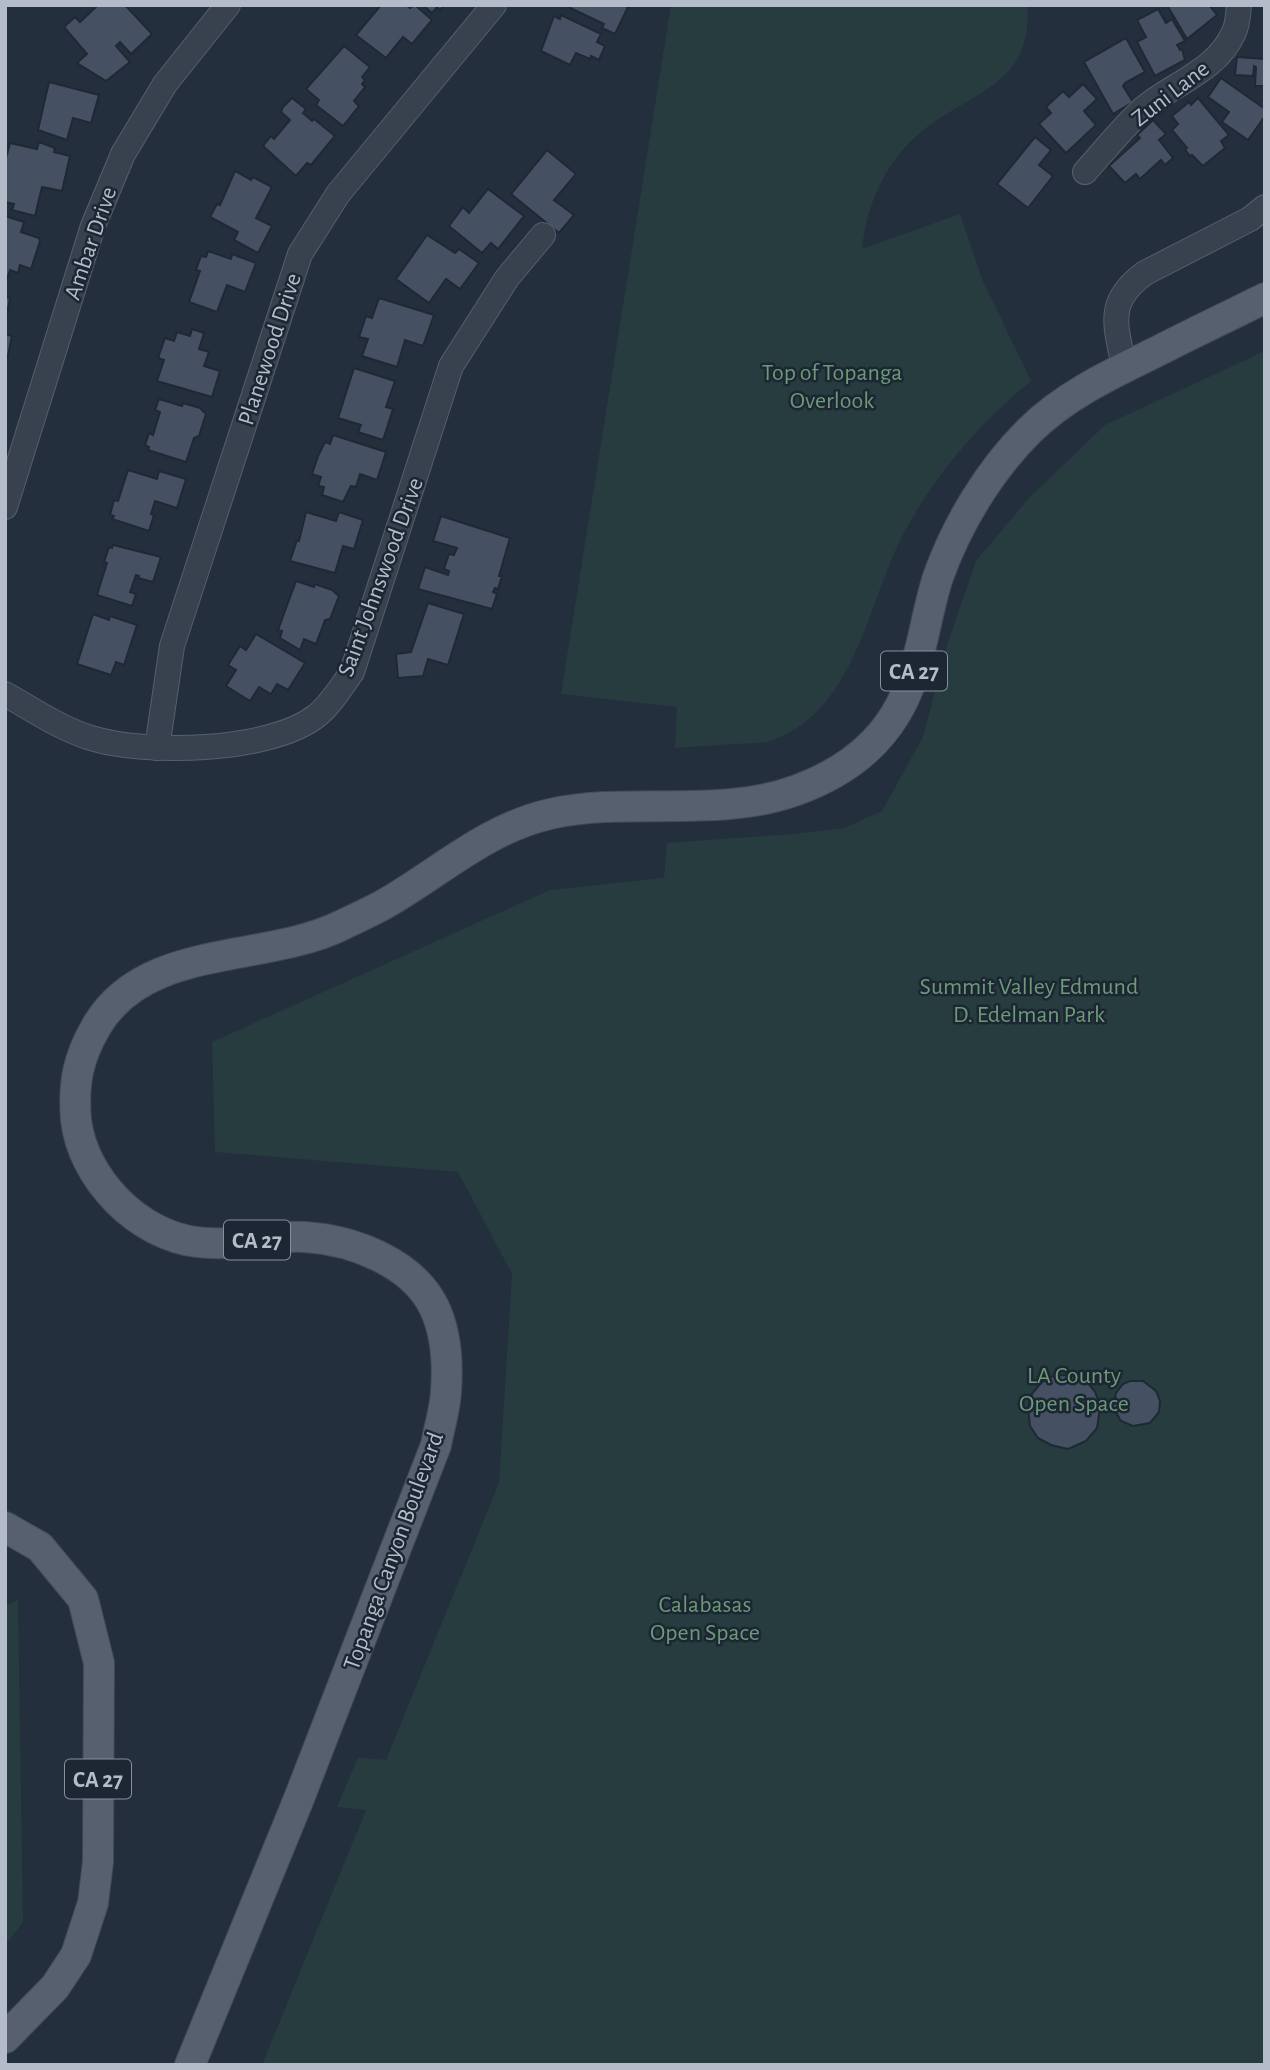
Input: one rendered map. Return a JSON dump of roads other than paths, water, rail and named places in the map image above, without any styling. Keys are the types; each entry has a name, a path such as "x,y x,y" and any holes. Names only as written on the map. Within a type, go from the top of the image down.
{"main road":[{"name":"Topanga Canyon Boulevard","path":"190,2065 298,1801 436,1445 446,1394 445,1343 433,1306 415,1281 381,1257 342,1242 301,1237 195,1242 154,1229 121,1207 94,1172 77,1127 75,1086 82,1052 105,1011 137,985 178,966 323,934 388,902 483,840 544,815 595,807 756,800 788,793 825,780 876,741 900,711 917,664 937,579 953,540 986,484 1027,432 1079,392 1265,298"},
{"name":"CA 27","path":"5,1527 40,1547 83,1599 99,1663 99,1676 98,1862 93,1903 76,1955 69,1966 55,1987 5,2038"}],"street":[{"name":"Ambar Drive","path":"5,507 93,226 123,154 165,84 228,5"},
{"name":"Planewood Drive","path":"158,748 172,646 300,254 338,194 494,5"},
{"name":"Zuni Lane","path":"1085,172 1143,109 1174,86 1202,71 1221,53 1235,31 1239,5"},
{"path":"1124,367 1115,319 1118,302 1130,284 1145,272 1250,219 1265,206"},
{"name":"Saint Johnswood Drive","path":"5,694 87,737 119,746 158,748 248,743 286,734 316,717 352,671 451,366 507,278 543,235"}],"park label":[{"name":"Top of Topanga Overlook","path":"832,386"},
{"name":"Summit Valley Edmund D. Edelman Park","path":"1029,1000"},
{"name":"LA County Open Space","path":"1074,1389"},
{"name":"Calabasas Open Space","path":"705,1618"}]}
